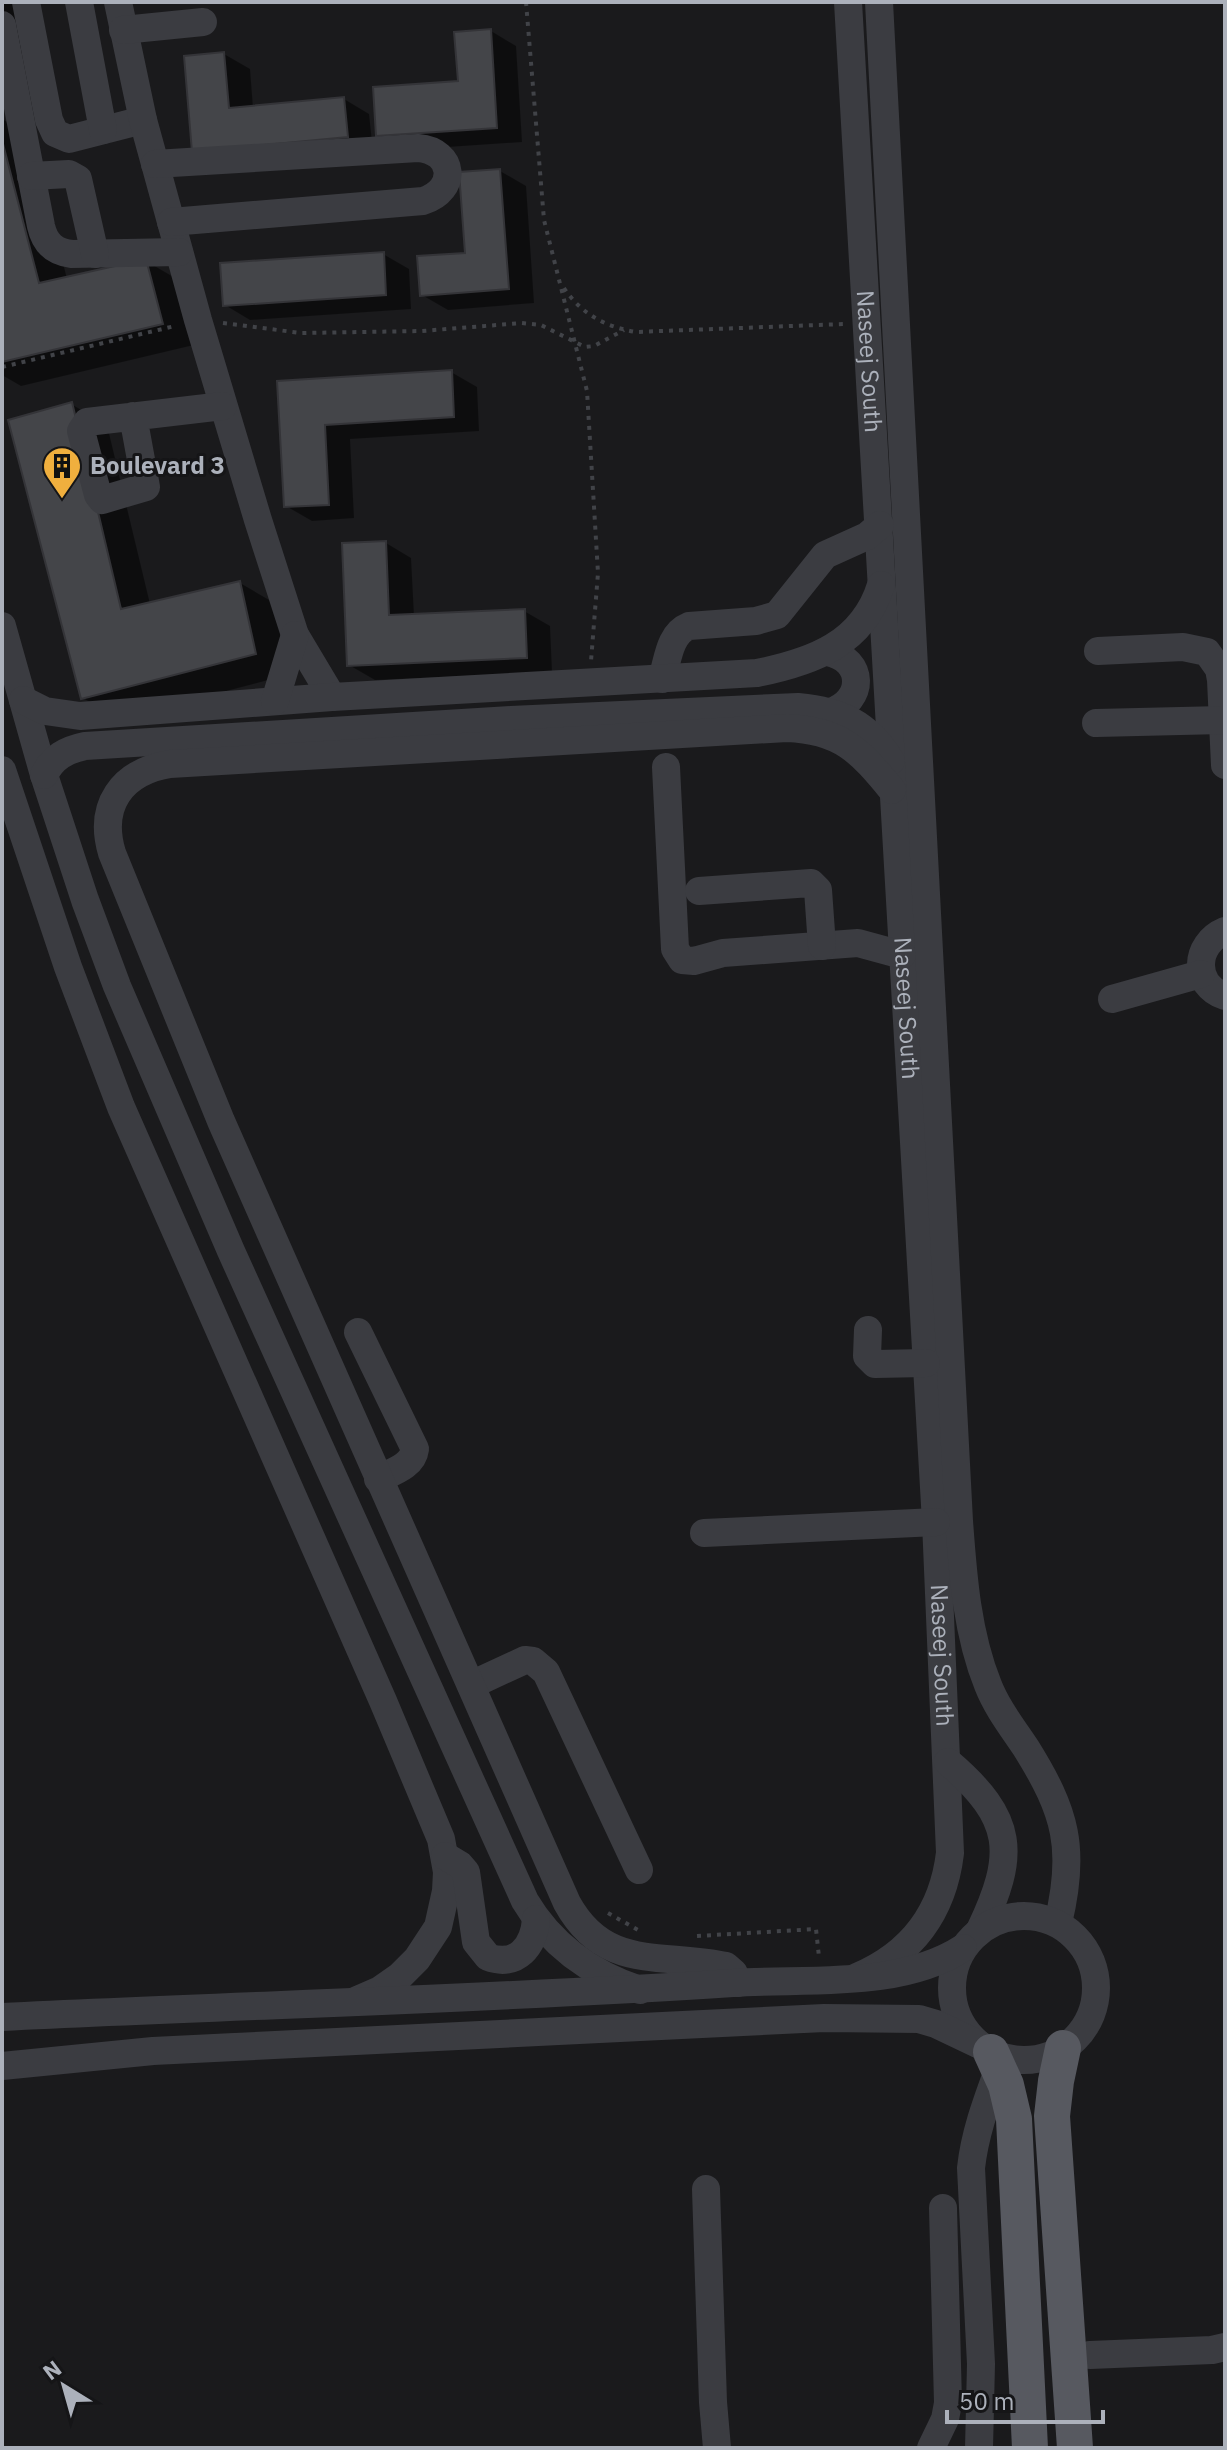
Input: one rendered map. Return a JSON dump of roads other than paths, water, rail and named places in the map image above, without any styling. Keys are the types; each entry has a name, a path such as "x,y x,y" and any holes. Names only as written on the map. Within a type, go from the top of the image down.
{"main road":[{"path":"1063,2048 1052,2116 1075,2448"},
{"path":"990,2055 1006,2085 1014,2119 1030,2448"}],"street":[{"path":"26,2 51,127 69,139 143,120"},
{"path":"79,2 103,130"},
{"path":"118,2 143,120 223,406 295,635 332,697"},
{"name":"Naseej South","path":"848,2 936,1522 950,1853 939,1899 924,1928 887,1962 857,1977"},
{"path":"879,2 965,1594 988,1687 1053,1798 1065,1836 1067,1880 1058,1923"},
{"path":"123,30 203,22"},
{"path":"2,25 46,241 57,251 65,253 179,252"},
{"path":"155,164 418,148 430,149 447,166 448,178 444,189 435,197 423,201 171,222"},
{"path":"31,176 69,174 78,179 95,254"},
{"path":"133,416 223,406"},
{"path":"662,679 679,630 689,626 756,621 777,615 825,555 867,536 880,525"},
{"path":"23,700 45,711 68,716 332,697 757,673 787,667 828,652 863,622 883,581"},
{"path":"2,626 44,775 117,986 237,1265 518,1888 536,1919 580,1961 609,1978 640,1990"},
{"path":"275,701 295,635"},
{"path":"1098,651 1183,647 1216,649 1225,765"},
{"path":"828,652 845,658 856,681 855,690 846,705 830,712"},
{"path":"44,775 54,759 70,749 511,720 782,707 830,712 869,731 891,761"},
{"path":"68,716 59,729 60,737 70,749"},
{"path":"478,748 511,720"},
{"path":"1096,723 1223,720"},
{"path":"737,1983 734,1973 726,1966 628,1955 604,1945 583,1928 567,1903 221,1121 112,853 106,829 111,805 125,784 158,766 478,748 593,738 802,729 829,734 853,747 892,790"},
{"path":"294,733 315,755"},
{"path":"666,767 675,949 679,957 694,961 723,953 858,943 902,955"},
{"path":"2,770 68,967 121,1107 430,1809 445,1856 443,1910 429,1944 400,1976 380,1990 357,2000"},
{"path":"699,891 811,883 819,894 822,946"},
{"path":"1225,931 1206,944 1200,964 1201,974 1211,990 1225,996"},
{"path":"1112,999 1201,974"},
{"path":"156,1073 221,1121"},
{"path":"868,1330 867,1356 875,1364 926,1363"},
{"path":"358,1332 415,1449 414,1457 407,1464 378,1479"},
{"path":"317,1443 335,1381"},
{"path":"704,1533 936,1522"},
{"path":"370,1563 433,1599"},
{"path":"471,1685 525,1660 541,1666 639,1870"},
{"path":"948,1762 984,1800 1003,1838 1001,1882 952,1976 954,2007 967,2033 990,2055"},
{"path":"445,1856 454,1859 466,1872 476,1942 488,1957 506,1960 523,1952 534,1938 536,1919"},
{"path":"2,2017 640,1990 857,1977 919,1969 949,1957 972,1939 1010,1917 1026,1915 1058,1923 1081,1942 1095,1969 1097,1984 1096,1999 1085,2027 1050,2056 1020,2060 990,2055 936,2024 902,2017 824,2018 153,2051 2,2066"},
{"path":"153,2009 153,2051"},
{"path":"979,2448 981,2364 971,2168 990,2055"},
{"path":"706,2189 717,2448"},
{"path":"931,2448 945,2419 948,2403 943,2208"},
{"path":"1090,2355 1225,2347"}],"place":[{"name":"Boulevard 3","path":"62,500"}]}
